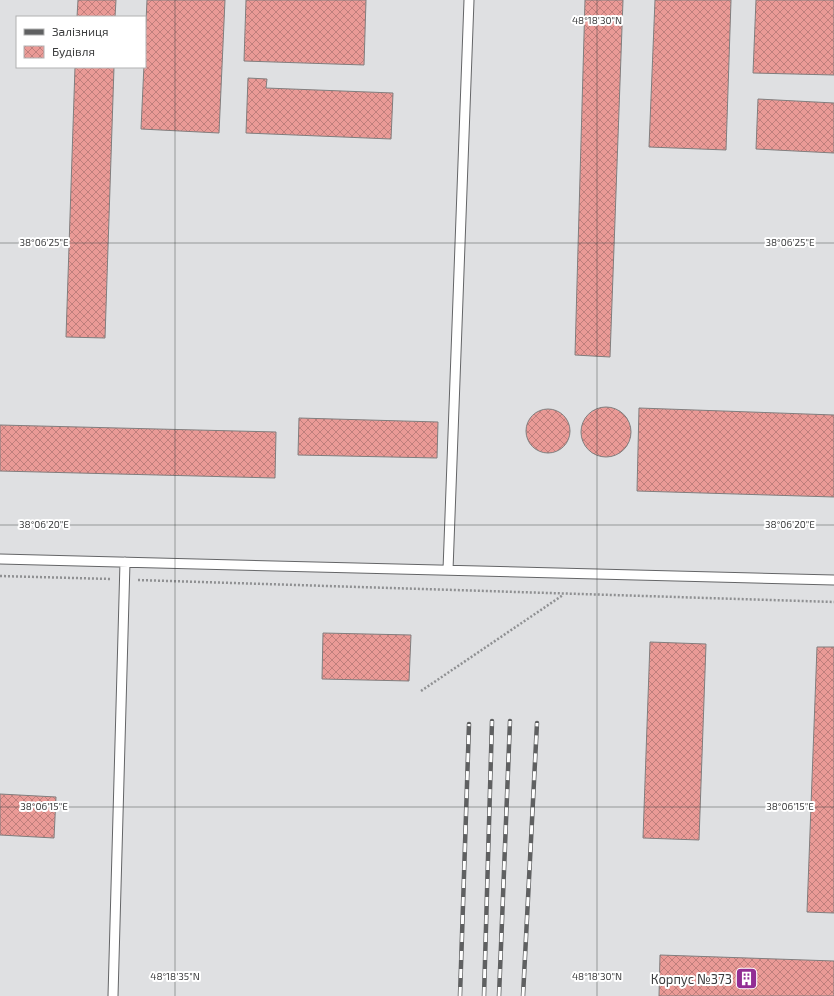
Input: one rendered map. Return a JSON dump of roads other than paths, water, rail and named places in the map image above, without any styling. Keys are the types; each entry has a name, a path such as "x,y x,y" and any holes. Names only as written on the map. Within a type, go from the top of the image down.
{"lane":[{"path":"448,570 469,0"},
{"path":"0,559 834,580"},
{"path":"113,996 126,580 125,562"}],"railway":[{"path":"484,996 492,721"},
{"path":"499,996 510,721"},
{"path":"523,996 537,723"},
{"path":"460,996 469,724"}],"place":[{"name":"Корпус №373","path":"747,979"}]}
